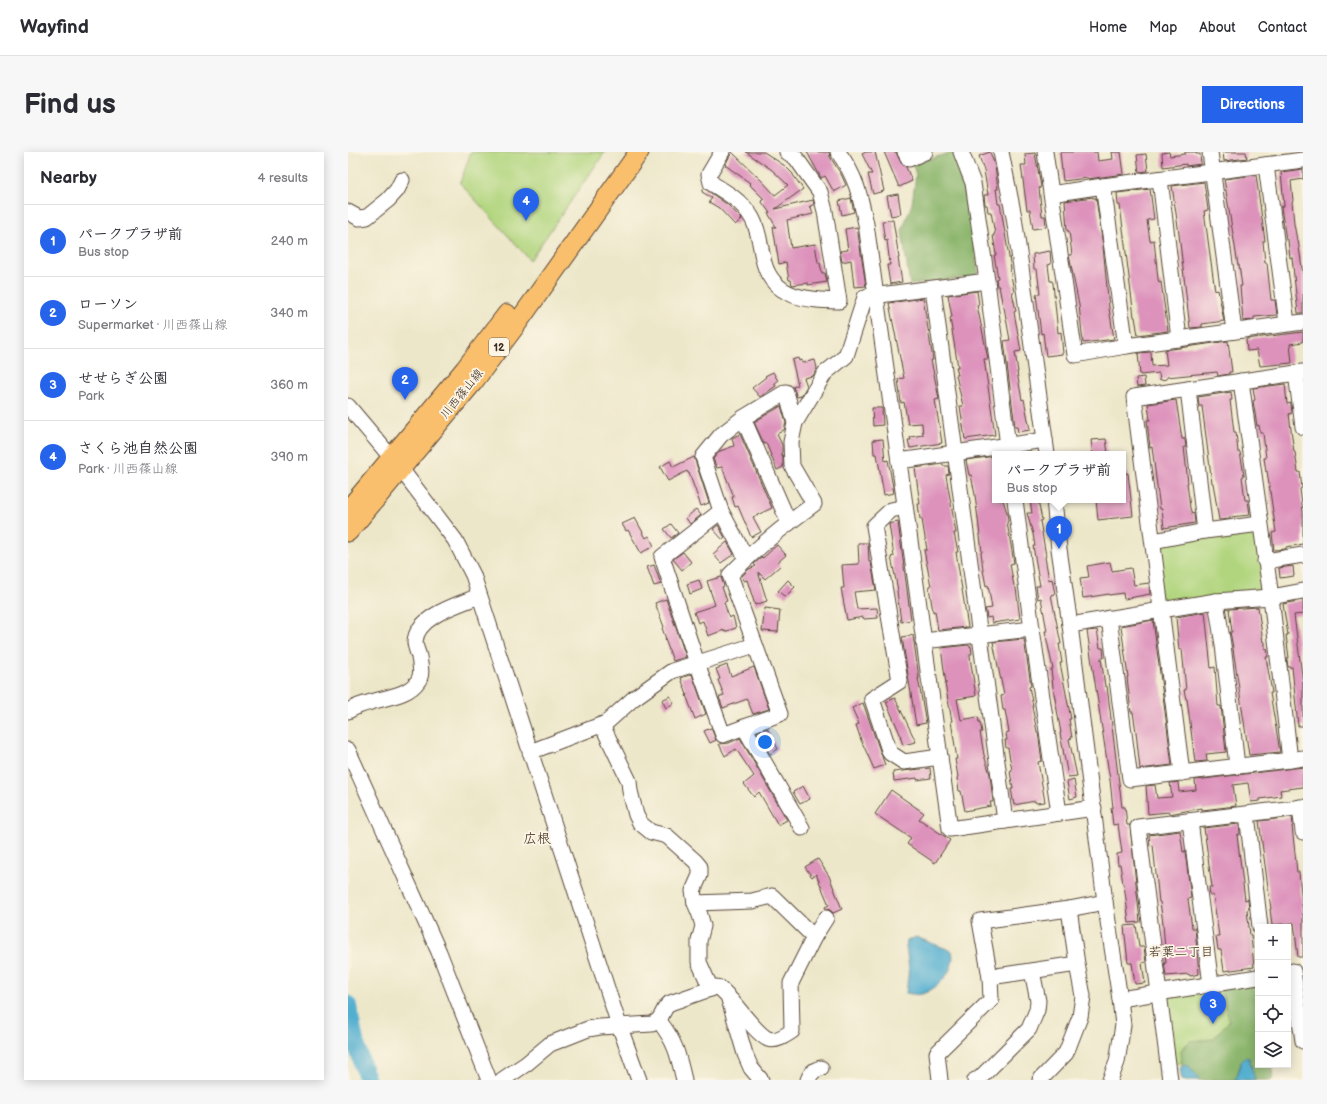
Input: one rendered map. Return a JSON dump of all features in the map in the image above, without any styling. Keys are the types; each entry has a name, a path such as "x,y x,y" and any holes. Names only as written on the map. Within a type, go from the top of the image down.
{"main road":[{"name":"川西篠山線","path":"348,532 396,463 517,302 622,152"},
{"name":"川西篠山線","path":"348,510 396,463 474,381 516,325 638,152"}],"street":[{"path":"722,152 709,174 711,183 732,195 752,218 758,232 764,264 772,281 778,287 792,295 807,300 839,301 825,211 820,192 795,154"},
{"path":"838,152 860,192 866,224 950,829 1094,808"},
{"path":"904,152 908,159 925,152"},
{"path":"961,152 973,183 1009,450"},
{"path":"996,451 1046,447 1014,217 1001,152"},
{"path":"1045,152 1074,355 1126,346 1303,322"},
{"path":"1210,152 1234,331"},
{"path":"1051,194 1303,160"},
{"path":"1266,165 1287,323"},
{"path":"1160,179 1179,339"},
{"path":"348,212 359,218 367,217 388,200 397,190 402,180"},
{"path":"1103,186 1126,346"},
{"path":"721,512 662,556 697,663 723,735 780,714 730,575 746,558 814,504 792,466 791,442 795,423 825,373 846,356 865,297 987,281"},
{"path":"933,289 1005,821"},
{"path":"1182,773 1134,397 1300,372 1303,428"},
{"path":"1109,618 1130,778 1297,759 1265,561 1241,381"},
{"path":"1188,389 1205,531"},
{"path":"746,558 721,512 703,457 721,436 743,418 786,392 795,423"},
{"path":"348,406 396,463 454,540 473,576 619,1025 639,1080"},
{"path":"743,418 789,523"},
{"path":"899,461 992,451"},
{"path":"1015,503 1059,813"},
{"path":"1054,503 1059,550 1094,808 1105,902 1123,1025 1117,1062 1110,1080"},
{"path":"905,507 891,510 874,526 900,681 872,699 890,753 904,762 940,757"},
{"path":"1153,541 1205,531 1260,524"},
{"path":"1265,561 1303,554"},
{"path":"1070,625 1216,601 1271,597 1303,591"},
{"path":"348,711 409,690 418,681 421,672 415,642 425,623 434,615 479,596"},
{"path":"1216,601 1223,645 1237,766"},
{"path":"923,641 1032,629"},
{"path":"530,752 606,723 634,698 672,671 755,645"},
{"path":"602,725 628,781 634,809 640,823 651,832 667,836 700,867 700,875 693,890 695,903 703,926 699,941 699,962 711,989"},
{"path":"744,728 802,828"},
{"path":"348,750 439,952 489,1080"},
{"path":"1170,1080 1138,827 1301,807 1303,832"},
{"path":"1246,814 1260,924"},
{"path":"1190,821 1211,985"},
{"path":"695,903 752,901 772,896 814,937"},
{"path":"940,1080 937,1053 991,1000 990,977 980,921 1070,909 1105,902"},
{"path":"1040,1080 1066,1053 1080,1017 1083,996 1077,964 1070,909"},
{"path":"502,1080 526,1064 550,1044 588,1029 619,1025 652,1024 659,1021 666,1006 670,1002 716,987 720,988 728,996 760,1033 769,1039 777,1039 792,1031 791,983 814,937 826,918"},
{"path":"990,977 1077,964"},
{"path":"975,1080 979,1079 1029,1029 1037,1010 1038,1001 1032,971"},
{"path":"1295,971 1302,1033"},
{"path":"1120,999 1160,994 1255,978"},
{"path":"728,996 745,1054 751,1068 761,1080"},
{"path":"659,1021 669,1034 676,1048 684,1080"},
{"path":"808,1080 810,1074 821,1068"}],"green space":[{"path":"471,152 605,152 530,260 460,183"},
{"path":"953,152 969,209 978,272 975,276 910,285 902,231 912,204 916,175 913,164"},
{"path":"1260,524 1271,597 1161,610 1153,541"},
{"path":"1255,983 1255,1048 1174,1064 1164,1000 1170,995"},
{"path":"1255,983 1255,1068 1273,1068 1272,1080 1255,1080 1249,1058 1242,1060 1237,1076 1234,1080 1200,1080 1188,1066 1182,1066 1181,1050 1190,1041 1213,1039 1229,1021 1221,988"}],"water":[{"path":"916,937 952,951 953,958 949,971 940,983 922,994 906,993 909,969 906,947 907,941"},
{"path":"1245,1057 1249,1058 1255,1080 1234,1080 1237,1076 1242,1060"},
{"path":"1188,1065 1200,1080 1182,1080 1180,1069 1182,1066"}],"building":[{"path":"732,152 775,195 788,185 772,170 746,152 764,152 785,166 793,174 803,189 775,209 813,200 814,204 809,207 811,207 813,214 787,220 791,248 815,244 818,263 820,263 822,273 825,273 827,282 808,285 808,283 792,285 791,280 789,280 786,262 779,264 773,227 776,227 768,213 770,213 761,201 764,199 749,184 750,183 725,165"},
{"path":"807,152 829,152 830,157 846,185 834,192 825,176 821,178"},
{"path":"866,152 875,152 884,191 873,194 868,174 872,174 862,154"},
{"path":"884,152 896,152 901,163 906,167 912,181 899,187"},
{"path":"990,152 995,166 998,204 1000,204 1002,215 1014,292 1012,292 1016,311 1014,312 1021,351 1015,352 1017,372 1022,400 1024,399 1030,430 1018,432 1017,427 1015,427 1004,341 1010,340 999,286 997,286 996,279 998,278 994,255 996,255 993,235 995,234 991,212 988,212 987,205 985,205 984,195 988,195 984,170 979,156"},
{"path":"1060,152 1097,152 1098,161 1113,159 1112,152 1121,152 1124,174 1063,181"},
{"path":"1169,152 1170,156 1185,154 1185,152 1196,152 1196,154 1200,154 1201,164 1163,167 1162,153"},
{"path":"1223,152 1246,152 1247,158 1224,161"},
{"path":"1035,153 1041,187 1039,188 1042,216 1045,216 1046,227 1033,229 1030,210 1027,210 1021,165 1026,165 1025,154"},
{"path":"1146,154 1148,171 1139,172 1137,155"},
{"path":"1303,169 1303,179 1291,181 1294,224 1303,275 1303,313 1298,313 1292,257 1290,258 1281,207 1284,206 1281,172"},
{"path":"1256,175 1265,241 1263,241 1265,263 1267,263 1271,300 1275,300 1277,315 1254,317 1254,320 1243,321 1240,286 1242,286 1224,179"},
{"path":"1204,182 1208,210 1204,211 1215,291 1218,290 1224,321 1202,324 1202,327 1190,328 1172,186"},
{"path":"704,188 728,205 742,219 735,225 719,208 709,202 712,198 702,192"},
{"path":"1150,189 1154,219 1147,220 1150,241 1154,240 1158,279 1159,283 1161,282 1168,331 1138,335 1134,317 1120,205 1118,205 1117,193"},
{"path":"898,194 901,214 891,216 887,196"},
{"path":"1093,197 1096,198 1114,339 1083,343 1079,305 1069,255 1072,255 1069,231 1067,231 1065,201"},
{"path":"851,198 854,212 842,215 839,201"},
{"path":"893,220 902,282 890,284 887,265 890,265 887,240 885,241 882,221"},
{"path":"857,227 866,286 854,287 851,260 842,262 840,251 848,250 845,229"},
{"path":"1050,251 1051,264 1048,265 1050,281 1053,283 1058,333 1061,332 1063,354 1046,356 1043,333 1041,334 1036,294 1040,294 1037,269 1034,269 1033,254"},
{"path":"977,291 979,305 977,305 988,359 984,359 995,435 965,439 960,406 963,406 956,375 958,375 956,367 958,367 948,295"},
{"path":"923,298 933,360 931,360 939,399 935,400 942,443 910,448 908,440 911,440 910,437 923,435 922,423 908,424 904,402 901,403 898,379 904,378 889,303"},
{"path":"1303,332 1303,342 1290,344 1292,363 1260,366 1257,350 1247,351 1246,339"},
{"path":"1228,341 1232,372 1229,372 1229,374 1218,376 1217,372 1167,377 1167,379 1160,380 1159,373 1140,375 1138,353 1151,352 1152,366 1167,365 1165,350"},
{"path":"798,358 799,361 802,360 802,363 815,360 817,368 813,376 804,378 807,386 801,396 797,397 793,387 798,385 792,360"},
{"path":"773,372 778,381 774,383 776,386 760,397 752,388 766,377 765,376"},
{"path":"1144,377 1145,386 1137,387 1136,378"},
{"path":"1285,384 1287,404 1291,403 1292,413 1289,414 1294,452 1298,472 1300,472 1302,488 1300,489 1303,512 1303,544 1286,547 1286,549 1274,550 1272,533 1276,532 1264,458 1266,458 1263,433 1260,433 1259,425 1257,426 1253,401 1255,400 1253,388"},
{"path":"1231,392 1232,400 1230,400 1234,432 1236,432 1238,452 1240,452 1244,476 1242,477 1245,500 1248,500 1250,515 1230,517 1230,519 1219,520 1212,483 1202,406 1199,406 1198,397"},
{"path":"1176,400 1182,439 1185,439 1186,447 1184,447 1187,483 1190,508 1192,514 1194,513 1195,523 1164,528 1152,447 1150,448 1147,420 1150,420 1148,404"},
{"path":"781,406 786,423 784,430 777,434 782,445 781,453 783,457 783,467 777,470 766,443 764,444 754,422"},
{"path":"872,408 882,408 883,425 873,426"},
{"path":"740,434 772,508 753,517 761,532 751,537 738,506 735,507 732,497 734,497 722,467 717,468 713,459 720,451 734,446 732,438"},
{"path":"883,439 885,461 888,460 894,493 884,495 877,454 874,454 873,440"},
{"path":"1106,439 1108,451 1093,451 1091,440"},
{"path":"992,456 992,503 1004,503 1007,513 1007,522 1014,563 1010,564 1014,586 1016,588 1020,619 992,623 991,617 987,618 985,609 992,608 988,585 986,586 983,570 975,495 966,460"},
{"path":"694,457 709,503 701,506 687,471 668,481 660,467 670,461 673,467"},
{"path":"943,464 943,466 948,466 949,474 946,475 956,533 954,533 958,552 956,552 968,627 938,630 935,611 933,612 929,587 931,586 924,550 927,550 922,519 920,519 918,504 920,504 915,468"},
{"path":"1126,473 1128,473 1133,516 1098,520 1096,503 1126,503"},
{"path":"1030,503 1039,503 1049,580 1052,579 1055,594 1051,595 1061,644 1059,644 1062,663 1060,663 1071,719 1069,719 1072,738 1069,739 1077,776 1068,777 1060,733 1051,669 1053,669 1045,631 1047,631 1041,598 1038,599 1036,586 1040,586 1033,546 1035,546 1033,534 1027,513 1032,513"},
{"path":"696,509 701,515 690,524 686,518"},
{"path":"635,518 646,538 649,536 654,546 641,553 628,530 626,531 622,524"},
{"path":"898,522 911,620 901,622 898,590 891,557 894,556 889,524"},
{"path":"671,524 678,533 671,538 664,529"},
{"path":"718,525 725,538 723,540 713,529"},
{"path":"727,542 734,554 721,563 713,554"},
{"path":"858,543 868,543 869,562 871,562 876,590 854,592 857,609 877,608 878,618 864,619 863,617 847,620 841,588 844,588 842,565 859,564"},
{"path":"777,545 786,555 777,563 780,566 765,579 758,572 767,601 755,605 747,580 744,581 742,576 749,569 756,566 754,564"},
{"path":"683,552 691,562 682,570 673,559"},
{"path":"1110,562 1112,571 1131,568 1134,585 1149,583 1150,594 1124,599 1123,593 1083,598 1080,578 1089,577 1087,566"},
{"path":"654,565 661,584 654,586 647,567"},
{"path":"1293,566 1294,576 1280,578 1279,568"},
{"path":"721,577 724,586 722,587 727,601 724,602 729,618 733,616 736,628 724,632 724,630 708,636 703,621 698,623 694,612 715,605 707,581"},
{"path":"699,580 702,589 690,594 687,584"},
{"path":"788,580 795,587 785,597 778,591"},
{"path":"666,599 686,657 673,661 662,628 664,627 655,603"},
{"path":"1303,600 1303,614 1294,615 1303,683 1303,726 1298,726 1292,667 1288,667 1287,660 1287,658 1289,658 1286,635 1288,635 1283,604"},
{"path":"1258,607 1263,642 1265,642 1265,649 1267,649 1268,657 1266,657 1272,693 1270,693 1280,752 1249,755 1230,632 1232,632 1229,609"},
{"path":"765,608 780,610 778,632 762,631"},
{"path":"1205,612 1211,668 1215,667 1218,706 1221,706 1226,752 1206,754 1207,761 1195,762 1187,699 1184,690 1186,690 1182,649 1179,650 1176,617"},
{"path":"1153,620 1172,765 1140,769 1133,712 1131,712 1121,626"},
{"path":"1097,630 1100,648 1103,648 1104,658 1101,658 1105,686 1107,686 1122,807 1125,807 1127,825 1130,825 1140,922 1129,923 1124,884 1120,864 1118,865 1117,854 1122,853 1118,824 1113,825 1110,780 1087,631"},
{"path":"913,635 918,678 926,723 916,725 902,637"},
{"path":"1024,639 1031,686 1029,687 1042,761 1038,762 1045,802 1036,803 1035,801 1014,805 1011,789 1013,789 1010,771 1012,770 1005,740 1007,740 1006,733 1009,732 1005,710 1003,710 1001,696 1004,695 993,642"},
{"path":"971,646 972,654 970,654 970,657 976,696 957,699 961,720 978,717 980,722 982,732 980,732 984,755 990,774 993,802 990,802 991,806 965,811 957,778 955,759 957,759 941,648"},
{"path":"727,665 731,676 754,667 769,709 753,714 747,699 723,708 719,697 724,695 718,680 720,679 716,669"},
{"path":"692,674 706,714 695,719 681,678"},
{"path":"670,696 674,703 666,708 662,700"},
{"path":"895,698 916,742 903,745 901,736 886,702"},
{"path":"863,703 885,765 874,769 861,740 856,725 859,724 852,708"},
{"path":"711,728 716,740 710,743 704,731"},
{"path":"767,728 778,749 770,754 757,732"},
{"path":"740,738 787,820 778,825 759,792 754,797 744,784 754,776 736,749 725,756 719,744 729,743"},
{"path":"1303,767 1303,787 1280,790 1281,796 1251,802 1248,783 1233,785 1236,806 1202,810 1202,808 1169,814 1169,812 1148,814 1146,786 1155,785 1157,798 1172,797 1170,783 1178,782 1179,792 1196,790 1195,780"},
{"path":"930,768 931,778 894,781 893,772"},
{"path":"1074,780 1077,797 1070,799 1067,782"},
{"path":"803,786 810,799 800,804 793,792"},
{"path":"891,790 924,813 919,819 950,840 935,863 907,844 911,838 875,814"},
{"path":"1292,817 1303,915 1303,957 1298,957 1294,923 1272,924 1259,821"},
{"path":"1239,824 1240,834 1237,835 1245,900 1248,899 1249,909 1247,910 1254,967 1224,971 1221,950 1218,950 1216,936 1219,936 1213,895 1210,895 1209,887 1212,887 1204,828"},
{"path":"1180,831 1183,852 1185,851 1191,898 1188,899 1192,928 1195,928 1199,974 1190,976 1189,974 1166,976 1164,963 1166,963 1163,923 1159,902 1153,845 1150,846 1149,835"},
{"path":"818,859 829,876 842,909 833,913 825,907 829,905 816,874 812,877 805,867"},
{"path":"1136,925 1139,947 1144,947 1146,962 1142,963 1145,983 1135,984 1132,963 1128,963 1124,926"}],"waterway":[{"path":"348,1004 355,1039 367,1080"}],"place":[{"name":"さくら池自然公園","path":"526,221"},
{"name":"ローソン","path":"405,400"},
{"name":"パークプラザ前","path":"1059,549"},
{"name":"せせらぎ公園","path":"1213,1024"}],"district":[{"name":"広根","path":"537,838"},
{"name":"若葉二丁目","path":"1181,952"}]}
